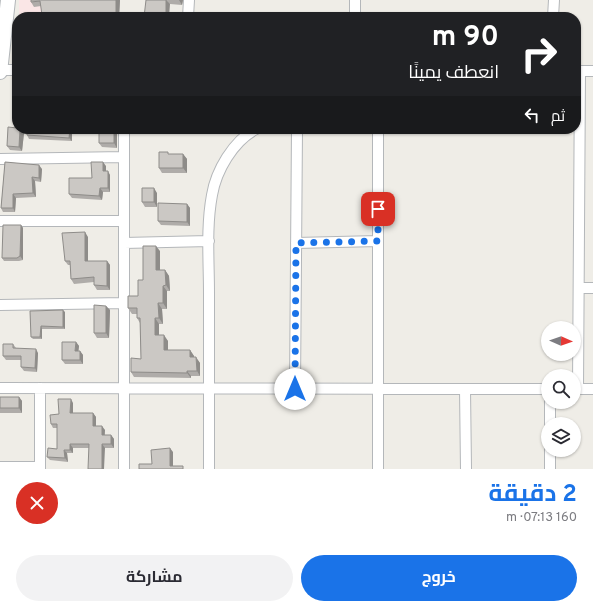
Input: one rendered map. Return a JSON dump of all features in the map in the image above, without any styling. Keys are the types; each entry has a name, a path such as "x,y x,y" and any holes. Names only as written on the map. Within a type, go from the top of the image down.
{"street":[{"path":"8,0 0,71 12,70"},
{"path":"188,12 189,0"},
{"path":"355,0 355,12"},
{"path":"553,12 554,0"},
{"path":"581,71 593,71"},
{"path":"124,134 124,469"},
{"path":"209,469 209,241 212,194 224,162 233,149 248,134"},
{"path":"295,389 297,134"},
{"path":"378,134 378,469"},
{"path":"577,369 579,288 578,134"},
{"path":"0,159 124,157"},
{"path":"0,221 124,221"},
{"path":"124,243 209,241"},
{"path":"296,243 378,241"},
{"path":"579,288 593,288"},
{"path":"0,305 124,304"},
{"path":"0,388 541,389"},
{"path":"0,466 40,468 40,388"},
{"path":"465,389 466,469"},
{"path":"581,389 593,389"},
{"path":"550,457 550,469"}],"shaded area":[{"path":"19,0 63,0 62,12 19,12"}],"building":[{"path":"31,0 116,0 116,12 42,12 40,1 31,2"},
{"path":"146,0 166,0 166,12 145,12"},
{"path":"8,127 12,127 12,134 20,134 19,147 7,146"},
{"path":"27,134 69,134 69,138"},
{"path":"99,134 114,134 114,143 99,143"},
{"path":"159,152 168,152 168,154 183,154 183,168 159,168"},
{"path":"5,162 39,165 39,178 32,177 33,193 13,194 13,208 1,208"},
{"path":"91,162 103,162 103,171 108,171 108,188 100,188 99,196 69,194 69,178 92,178"},
{"path":"142,188 154,188 154,202 142,202"},
{"path":"158,203 187,204 187,222 158,221"},
{"path":"3,225 21,225 20,256 17,258 2,258"},
{"path":"85,232 85,261 107,261 107,286 94,285 94,277 71,279 70,261 65,261 62,233"},
{"path":"143,246 156,246 156,270 165,270 166,285 163,286 163,303 158,303 159,318 155,318 155,335 164,335 164,350 190,350 190,357 196,357 197,371 187,371 187,373 131,372 131,358 141,359 140,318 137,318 137,308 128,308 128,296 138,296 138,280 143,280"},
{"path":"94,305 106,306 106,333 94,333"},
{"path":"63,310 63,327 41,326 40,337 31,337 30,311"},
{"path":"62,342 76,342 75,351 80,351 80,360 62,360"},
{"path":"3,344 13,344 13,348 36,349 35,368 21,367 21,356 3,356"},
{"path":"0,397 19,397 19,408 0,408"},
{"path":"58,399 71,399 70,413 93,413 93,426 102,426 102,435 111,435 111,444 102,444 102,469 88,469 89,444 70,444 70,450 64,450 65,458 47,457 48,448 57,449 57,424 51,424 50,415 59,414"},
{"path":"170,448 170,466 183,466 183,469 139,469 139,464 152,464 151,450"}],"route":[{"path":"295,389 296,243 378,241 378,209"}]}
